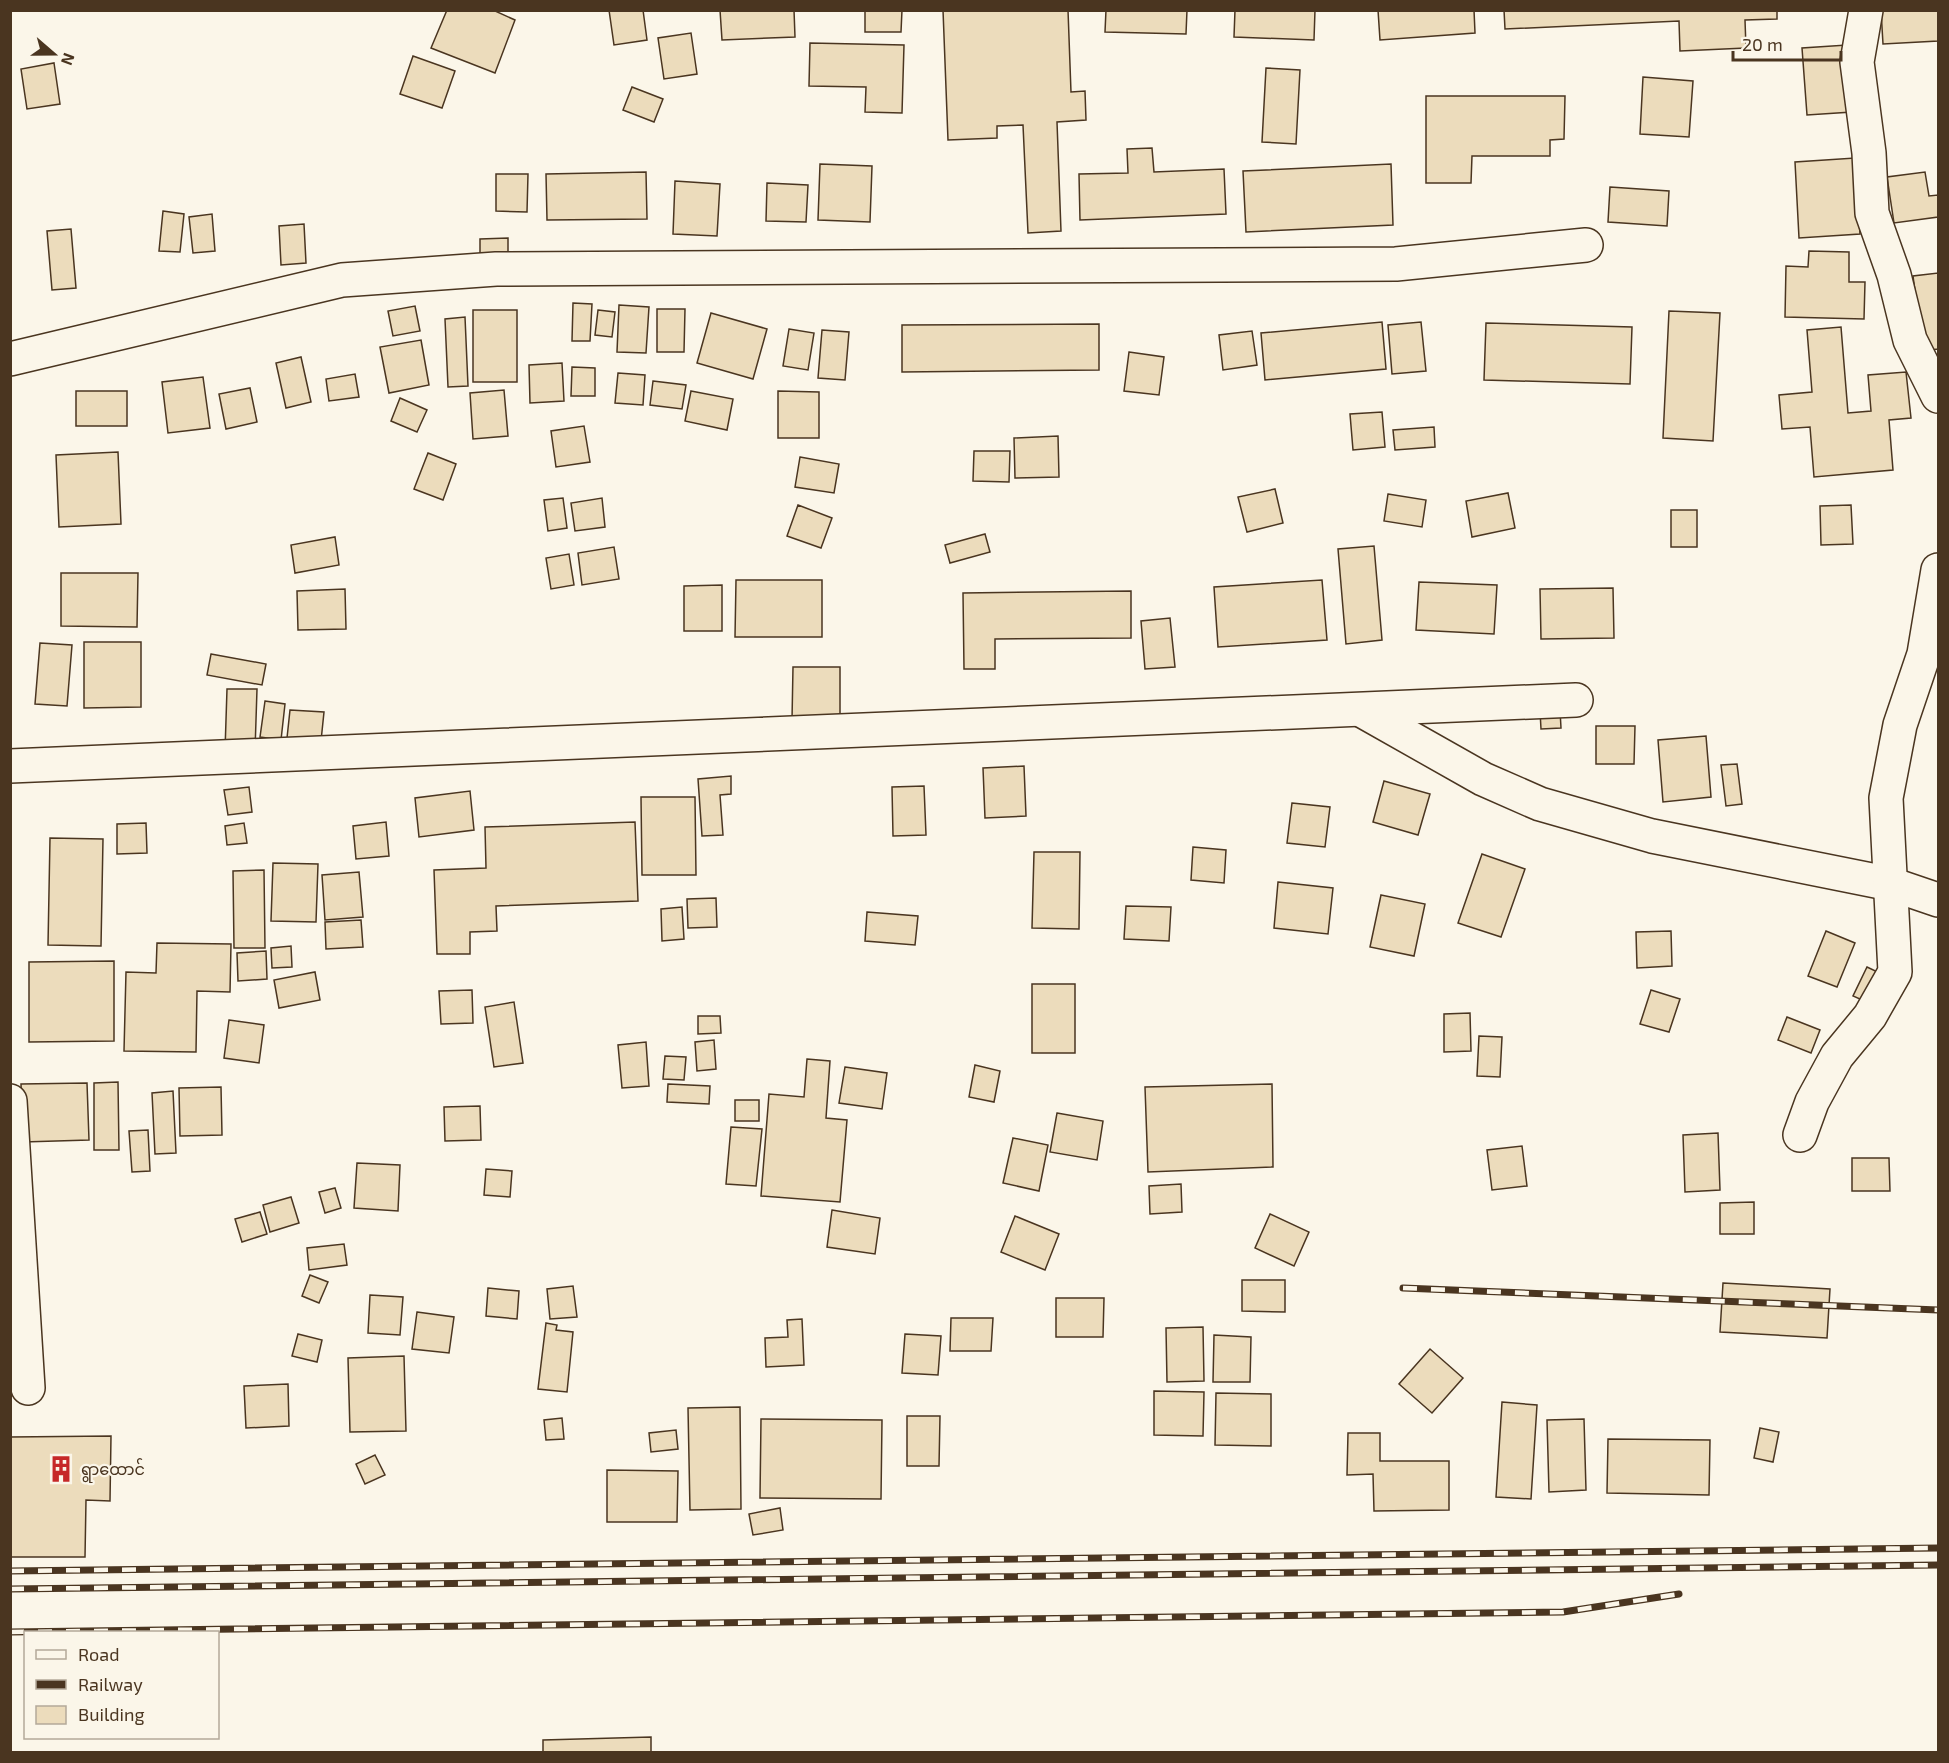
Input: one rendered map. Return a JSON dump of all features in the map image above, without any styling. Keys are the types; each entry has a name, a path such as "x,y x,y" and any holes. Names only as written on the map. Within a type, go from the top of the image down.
{"street":[{"path":"1866,10 1857,62 1869,153 1872,213 1894,275 1910,340 1938,396"},
{"path":"10,359 342,280 496,269 1396,264 1586,245"},
{"path":"1800,1135 1812,1102 1837,1056 1870,1016 1895,972 1886,798 1900,725 1924,654 1938,570"},
{"path":"10,766 1576,700"},
{"path":"1361,710 1483,779 1540,804 1652,836 1892,884 1938,900"},
{"path":"10,1101 28,1388"}],"building":[{"path":"447,10 493,10 515,20 495,73 431,48"},
{"path":"609,10 643,10 647,40 614,45"},
{"path":"720,10 794,10 795,37 722,40"},
{"path":"865,10 902,10 901,32 865,32"},
{"path":"943,10 1068,10 1071,92 1085,91 1086,120 1057,122 1061,231 1028,233 1023,125 997,126 997,138 948,140"},
{"path":"1106,10 1187,10 1186,34 1105,32"},
{"path":"1235,10 1315,10 1314,40 1234,37"},
{"path":"1378,10 1474,10 1475,33 1380,40"},
{"path":"1504,10 1777,10 1777,19 1745,20 1746,48 1680,51 1679,21 1505,29"},
{"path":"1881,10 1938,10 1938,41 1883,44"},
{"path":"691,33 697,74 664,79 658,38"},
{"path":"810,43 904,45 902,113 865,112 866,87 809,86"},
{"path":"1847,45 1852,112 1807,115 1802,48"},
{"path":"413,56 455,71 442,108 400,94"},
{"path":"54,63 60,104 27,109 21,69"},
{"path":"1266,68 1300,70 1296,144 1262,142"},
{"path":"1643,77 1693,81 1689,137 1640,134"},
{"path":"632,87 663,99 654,122 623,110"},
{"path":"1426,96 1565,96 1564,139 1550,140 1550,156 1472,156 1471,183 1426,183"},
{"path":"1152,148 1154,172 1224,169 1226,214 1080,220 1079,174 1128,173 1127,149"},
{"path":"1855,158 1860,234 1799,238 1795,162"},
{"path":"820,164 872,166 870,222 818,220"},
{"path":"1391,164 1393,225 1246,232 1243,171"},
{"path":"646,172 647,219 547,220 546,174"},
{"path":"1925,172 1929,196 1938,195 1938,217 1894,223 1887,177"},
{"path":"496,174 528,174 527,212 496,211"},
{"path":"675,181 720,184 717,236 673,234"},
{"path":"767,183 808,185 806,222 766,221"},
{"path":"1610,187 1669,191 1667,226 1608,222"},
{"path":"163,211 184,214 180,252 159,251"},
{"path":"212,214 215,251 193,253 189,217"},
{"path":"304,224 306,263 281,265 279,226"},
{"path":"71,229 76,288 52,290 47,231"},
{"path":"508,238 508,264 480,265 480,239"},
{"path":"1809,251 1849,252 1849,282 1865,282 1864,319 1785,317 1786,266 1808,267"},
{"path":"1938,273 1938,349 1923,351 1913,276"},
{"path":"573,303 592,304 590,341 572,341"},
{"path":"619,305 649,307 646,353 617,352"},
{"path":"415,306 420,331 393,336 388,311"},
{"path":"657,309 685,309 684,352 657,352"},
{"path":"473,310 517,310 517,382 473,382"},
{"path":"598,310 615,312 612,337 595,335"},
{"path":"1669,311 1720,313 1713,441 1663,438"},
{"path":"711,313 767,329 753,379 697,363"},
{"path":"465,317 468,386 448,387 445,319"},
{"path":"1382,322 1386,369 1265,380 1261,333"},
{"path":"1421,322 1426,371 1392,374 1388,325"},
{"path":"1486,323 1632,327 1630,384 1484,380"},
{"path":"1099,324 1099,370 902,372 902,325"},
{"path":"1841,327 1848,413 1871,411 1868,375 1906,372 1911,418 1889,420 1893,470 1814,477 1810,427 1782,429 1779,395 1812,392 1807,330"},
{"path":"789,329 814,333 808,370 783,366"},
{"path":"822,330 849,332 845,380 818,378"},
{"path":"1252,331 1257,365 1223,370 1219,335"},
{"path":"421,340 429,385 389,393 380,347"},
{"path":"1129,352 1164,357 1159,395 1124,391"},
{"path":"301,357 311,402 286,408 276,363"},
{"path":"562,363 564,401 530,403 529,365"},
{"path":"572,367 595,368 595,396 571,396"},
{"path":"618,373 645,375 643,405 615,403"},
{"path":"355,374 359,397 329,401 326,379"},
{"path":"203,377 210,428 168,433 162,382"},
{"path":"653,381 686,385 682,409 650,405"},
{"path":"250,388 257,422 226,429 219,394"},
{"path":"504,390 508,436 473,439 470,393"},
{"path":"76,391 127,391 127,426 76,426"},
{"path":"691,391 733,399 727,430 685,421"},
{"path":"778,391 819,392 819,438 778,438"},
{"path":"400,398 427,410 417,432 391,421"},
{"path":"1382,412 1385,447 1353,450 1350,414"},
{"path":"584,426 590,462 556,467 551,431"},
{"path":"1434,427 1435,447 1395,450 1393,430"},
{"path":"1058,436 1059,477 1015,478 1014,438"},
{"path":"974,451 1010,451 1009,482 973,481"},
{"path":"118,452 121,524 59,527 56,455"},
{"path":"428,453 456,464 443,500 414,489"},
{"path":"800,457 839,464 834,493 795,487"},
{"path":"1275,489 1283,523 1247,532 1238,497"},
{"path":"1508,493 1515,528 1472,537 1466,501"},
{"path":"1388,494 1426,500 1422,527 1384,521"},
{"path":"563,498 567,528 548,531 544,500"},
{"path":"602,498 605,527 575,531 571,503"},
{"path":"798,505 832,518 821,548 787,536"},
{"path":"1851,505 1853,544 1821,545 1820,506"},
{"path":"1671,510 1697,510 1697,547 1671,547"},
{"path":"985,534 990,552 950,563 945,545"},
{"path":"335,537 339,565 295,573 291,545"},
{"path":"1374,546 1382,640 1346,644 1338,549"},
{"path":"614,547 619,579 582,585 578,553"},
{"path":"569,554 574,585 551,589 546,558"},
{"path":"61,573 138,573 137,627 61,626"},
{"path":"736,580 822,580 822,637 735,637"},
{"path":"1322,580 1327,640 1218,647 1214,587"},
{"path":"1419,582 1497,585 1494,634 1416,630"},
{"path":"722,585 722,631 684,631 684,586"},
{"path":"1613,588 1614,638 1541,639 1540,589"},
{"path":"345,589 346,629 298,630 297,591"},
{"path":"1131,591 1131,638 995,639 995,669 964,669 963,593"},
{"path":"1170,618 1175,667 1145,669 1141,621"},
{"path":"84,642 141,642 141,707 84,708"},
{"path":"40,643 72,645 67,706 35,704"},
{"path":"211,654 266,664 262,685 207,675"},
{"path":"793,667 840,667 840,721 792,720"},
{"path":"227,689 257,689 255,751 225,751"},
{"path":"265,701 285,704 281,740 260,737"},
{"path":"290,710 324,712 321,741 287,738"},
{"path":"1560,710 1561,728 1541,729 1540,711"},
{"path":"1596,726 1635,726 1634,764 1596,764"},
{"path":"1706,736 1711,797 1663,802 1658,740"},
{"path":"1737,764 1742,804 1726,806 1721,765"},
{"path":"1024,766 1026,816 985,818 983,768"},
{"path":"731,776 731,794 720,795 723,835 702,836 698,779"},
{"path":"1384,781 1430,794 1418,835 1373,822"},
{"path":"924,786 926,835 893,836 892,787"},
{"path":"249,787 252,812 228,815 224,790"},
{"path":"470,791 474,830 419,837 415,798"},
{"path":"641,797 695,797 696,875 642,875"},
{"path":"1292,803 1330,807 1325,847 1287,843"},
{"path":"386,822 389,856 356,859 353,826"},
{"path":"635,822 638,901 496,906 497,931 470,932 470,954 437,954 434,870 486,868 485,827"},
{"path":"146,823 147,853 117,854 117,824"},
{"path":"244,823 247,843 227,845 225,826"},
{"path":"50,838 103,839 101,946 48,945"},
{"path":"1193,847 1226,850 1224,883 1191,880"},
{"path":"1034,852 1080,852 1079,929 1032,928"},
{"path":"1482,854 1525,869 1501,937 1458,923"},
{"path":"273,863 318,864 316,922 271,921"},
{"path":"264,870 265,948 234,948 233,871"},
{"path":"359,872 363,917 325,920 322,875"},
{"path":"1278,882 1333,888 1328,934 1274,928"},
{"path":"1381,895 1425,904 1414,956 1370,947"},
{"path":"716,898 717,927 688,928 687,899"},
{"path":"1126,906 1171,907 1169,941 1124,939"},
{"path":"682,907 684,939 662,941 661,909"},
{"path":"867,912 918,916 915,945 865,941"},
{"path":"361,920 363,947 326,949 325,922"},
{"path":"1671,931 1672,966 1637,968 1636,932"},
{"path":"1826,931 1855,943 1837,987 1808,976"},
{"path":"157,943 231,944 230,992 197,991 196,1052 124,1051 126,972 156,973"},
{"path":"291,946 292,967 272,968 271,948"},
{"path":"266,951 267,979 238,981 237,953"},
{"path":"114,961 114,1041 29,1042 29,962"},
{"path":"1867,967 1884,975 1871,1004 1853,996"},
{"path":"315,972 320,1000 279,1008 274,980"},
{"path":"1032,984 1075,984 1075,1053 1032,1053"},
{"path":"472,990 473,1023 441,1024 439,991"},
{"path":"1651,990 1680,999 1669,1032 1640,1024"},
{"path":"514,1002 523,1063 494,1067 485,1007"},
{"path":"1470,1013 1471,1051 1444,1052 1444,1014"},
{"path":"698,1016 720,1016 721,1033 698,1034"},
{"path":"1787,1017 1820,1030 1811,1053 1778,1040"},
{"path":"229,1020 264,1025 259,1063 224,1058"},
{"path":"1479,1036 1502,1037 1500,1077 1477,1076"},
{"path":"714,1040 716,1069 697,1071 695,1042"},
{"path":"646,1042 649,1086 622,1088 618,1045"},
{"path":"665,1056 686,1057 684,1080 663,1079"},
{"path":"807,1059 830,1061 826,1118 847,1120 840,1202 761,1196 769,1094 804,1097"},
{"path":"975,1065 1000,1071 994,1102 969,1097"},
{"path":"845,1067 887,1073 882,1109 839,1103"},
{"path":"118,1082 119,1150 94,1150 94,1083"},
{"path":"87,1083 89,1140 23,1142 21,1084"},
{"path":"668,1084 710,1086 709,1104 667,1102"},
{"path":"1272,1084 1273,1167 1148,1172 1145,1087"},
{"path":"221,1087 222,1135 180,1136 179,1088"},
{"path":"173,1091 176,1153 155,1154 152,1093"},
{"path":"735,1100 759,1100 759,1121 735,1121"},
{"path":"480,1106 481,1140 445,1141 444,1107"},
{"path":"1057,1113 1103,1121 1097,1160 1050,1152"},
{"path":"731,1127 762,1129 756,1186 726,1184"},
{"path":"148,1130 150,1171 132,1172 129,1131"},
{"path":"1718,1133 1720,1190 1685,1192 1683,1135"},
{"path":"1013,1138 1048,1145 1039,1191 1003,1183"},
{"path":"1522,1146 1527,1186 1492,1190 1487,1150"},
{"path":"1852,1158 1889,1158 1890,1191 1852,1191"},
{"path":"357,1163 400,1165 398,1211 354,1208"},
{"path":"486,1169 512,1171 510,1197 484,1195"},
{"path":"1181,1184 1182,1212 1150,1214 1149,1186"},
{"path":"335,1188 341,1208 325,1213 319,1192"},
{"path":"291,1197 299,1223 270,1232 263,1205"},
{"path":"1754,1202 1754,1234 1720,1234 1720,1203"},
{"path":"832,1210 880,1218 875,1254 827,1247"},
{"path":"260,1212 267,1234 242,1242 235,1219"},
{"path":"1270,1214 1309,1232 1294,1266 1255,1248"},
{"path":"1015,1216 1059,1234 1045,1270 1001,1252"},
{"path":"344,1244 347,1265 309,1270 307,1248"},
{"path":"310,1275 328,1282 319,1303 302,1296"},
{"path":"1242,1280 1285,1280 1285,1312 1242,1311"},
{"path":"1723,1283 1830,1289 1827,1338 1720,1332"},
{"path":"573,1286 577,1317 550,1319 547,1289"},
{"path":"488,1288 519,1291 517,1319 486,1316"},
{"path":"370,1295 403,1297 400,1335 368,1333"},
{"path":"1056,1298 1104,1298 1103,1337 1056,1337"},
{"path":"417,1312 454,1317 449,1353 412,1349"},
{"path":"951,1318 993,1318 991,1351 950,1351"},
{"path":"802,1319 804,1365 766,1367 765,1338 788,1337 787,1320"},
{"path":"546,1323 557,1325 556,1330 573,1332 567,1392 538,1389"},
{"path":"1203,1327 1204,1381 1167,1382 1166,1328"},
{"path":"298,1334 322,1340 317,1362 292,1356"},
{"path":"905,1334 941,1336 938,1375 902,1373"},
{"path":"1214,1335 1251,1337 1250,1382 1213,1382"},
{"path":"1430,1349 1463,1378 1432,1413 1399,1384"},
{"path":"404,1356 406,1431 350,1432 348,1358"},
{"path":"288,1384 289,1426 246,1428 244,1386"},
{"path":"1154,1391 1204,1392 1203,1436 1154,1435"},
{"path":"1216,1393 1271,1394 1271,1446 1215,1445"},
{"path":"1502,1402 1537,1405 1531,1499 1496,1497"},
{"path":"740,1407 741,1509 690,1510 688,1408"},
{"path":"907,1416 940,1416 939,1466 907,1466"},
{"path":"562,1418 564,1439 546,1440 544,1420"},
{"path":"761,1419 882,1420 881,1499 760,1498"},
{"path":"1584,1419 1586,1490 1549,1492 1547,1420"},
{"path":"1760,1428 1779,1432 1773,1462 1754,1458"},
{"path":"676,1430 678,1449 651,1452 649,1433"},
{"path":"1348,1433 1380,1433 1380,1461 1449,1461 1449,1510 1374,1511 1373,1474 1347,1475"},
{"name":"ရွာထောင်","path":"111,1436 110,1501 86,1500 85,1557 10,1557 10,1437"},
{"path":"1608,1439 1710,1440 1709,1495 1607,1493"},
{"path":"375,1455 385,1475 365,1484 356,1464"},
{"path":"607,1470 678,1471 677,1522 607,1522"},
{"path":"780,1508 783,1530 753,1535 749,1514"},
{"path":"651,1737 651,1752 543,1752 543,1740"}],"railway":[{"path":"1403,1288 1938,1310"},
{"path":"10,1571 1938,1548"},
{"path":"10,1589 1938,1565"},
{"path":"88,1631 1563,1612 1679,1594"},
{"path":"10,1632 24,1632"}],"place":[{"name":"ရွာထောင်","path":"61,1469"}]}
